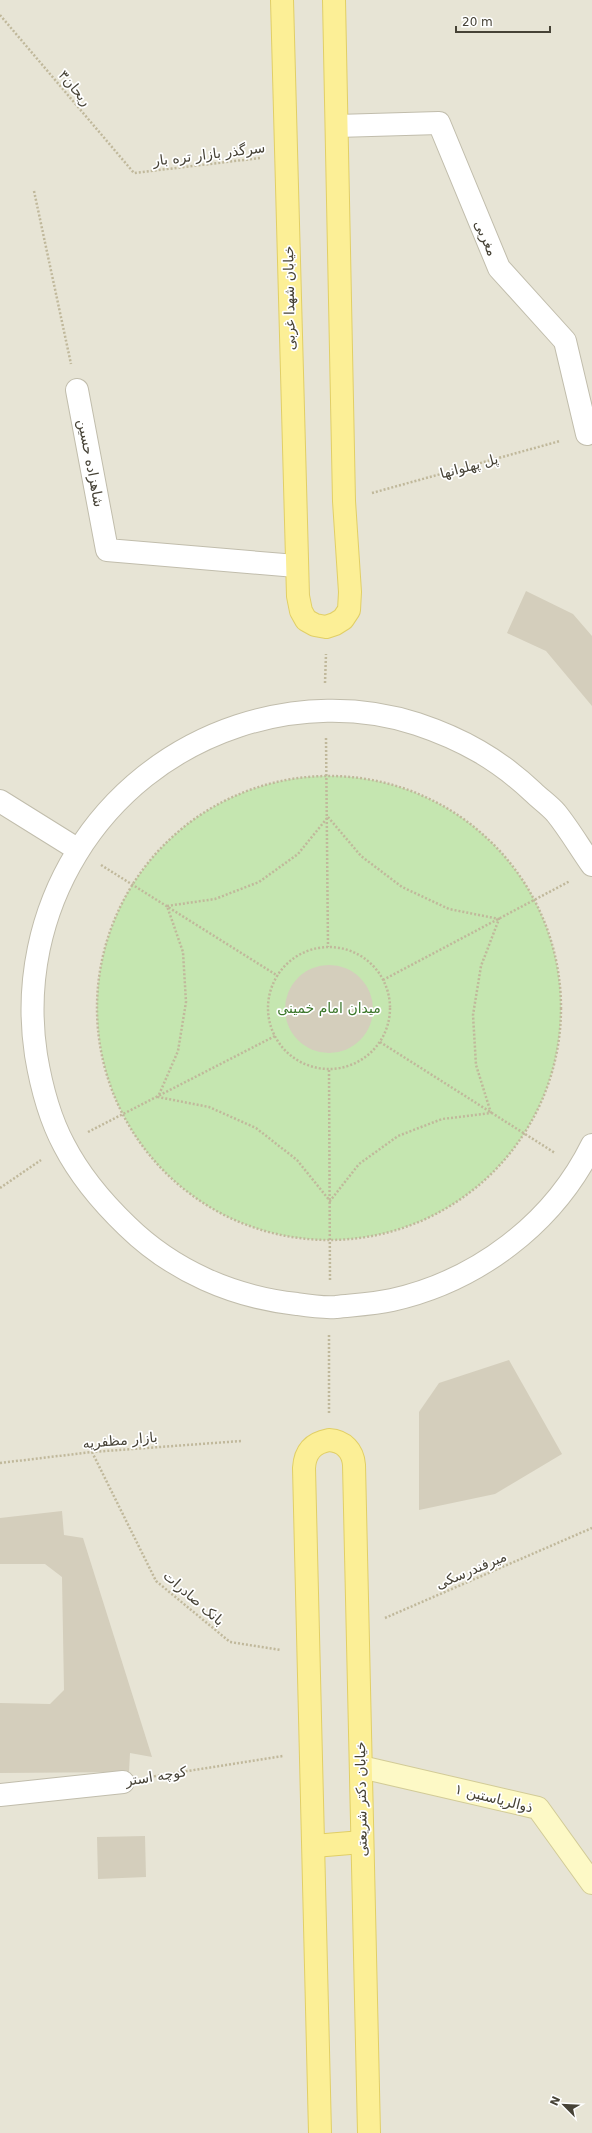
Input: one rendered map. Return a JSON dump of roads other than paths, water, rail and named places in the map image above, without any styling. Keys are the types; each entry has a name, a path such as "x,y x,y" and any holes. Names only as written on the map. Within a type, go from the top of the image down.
{"main road":[{"name":"خیابان شهدا غربی","path":"282,0 298,596 300,611 306,620 315,625 326,627 343,619 349,610 350,592 344,501 336,126"},
{"path":"334,0 336,126"},
{"name":"خیابان دکتر شریعتی","path":"314,1846 304,1468 306,1456 312,1446 329,1440 345,1445 352,1454 354,1466 369,2133"},
{"path":"320,2133 314,1846 362,1842"}],"street":[{"name":"مغربی","path":"336,126 439,123 499,268 565,341 590,432"},
{"name":"شاهزاده حسین","path":"77,390 107,550 296,566"},
{"path":"592,865 555,812 507,768 451,735 390,715 325,710 266,716 210,735 158,764 114,803 77,849 50,905 34,965 32,1026 42,1087 64,1144 100,1200 148,1246 204,1280 266,1301 329,1308 391,1301 447,1282 492,1258 544,1216 586,1173 592,1145"},
{"path":"7,805 77,849"},
{"name":"ذوالریاستین ۱","path":"361,1767 538,1808 592,1883"},
{"name":"کوچه استر","path":"0,1795 124,1782"}],"park label":[{"name":"میدان امام خمینی","path":"329,1008"}]}
